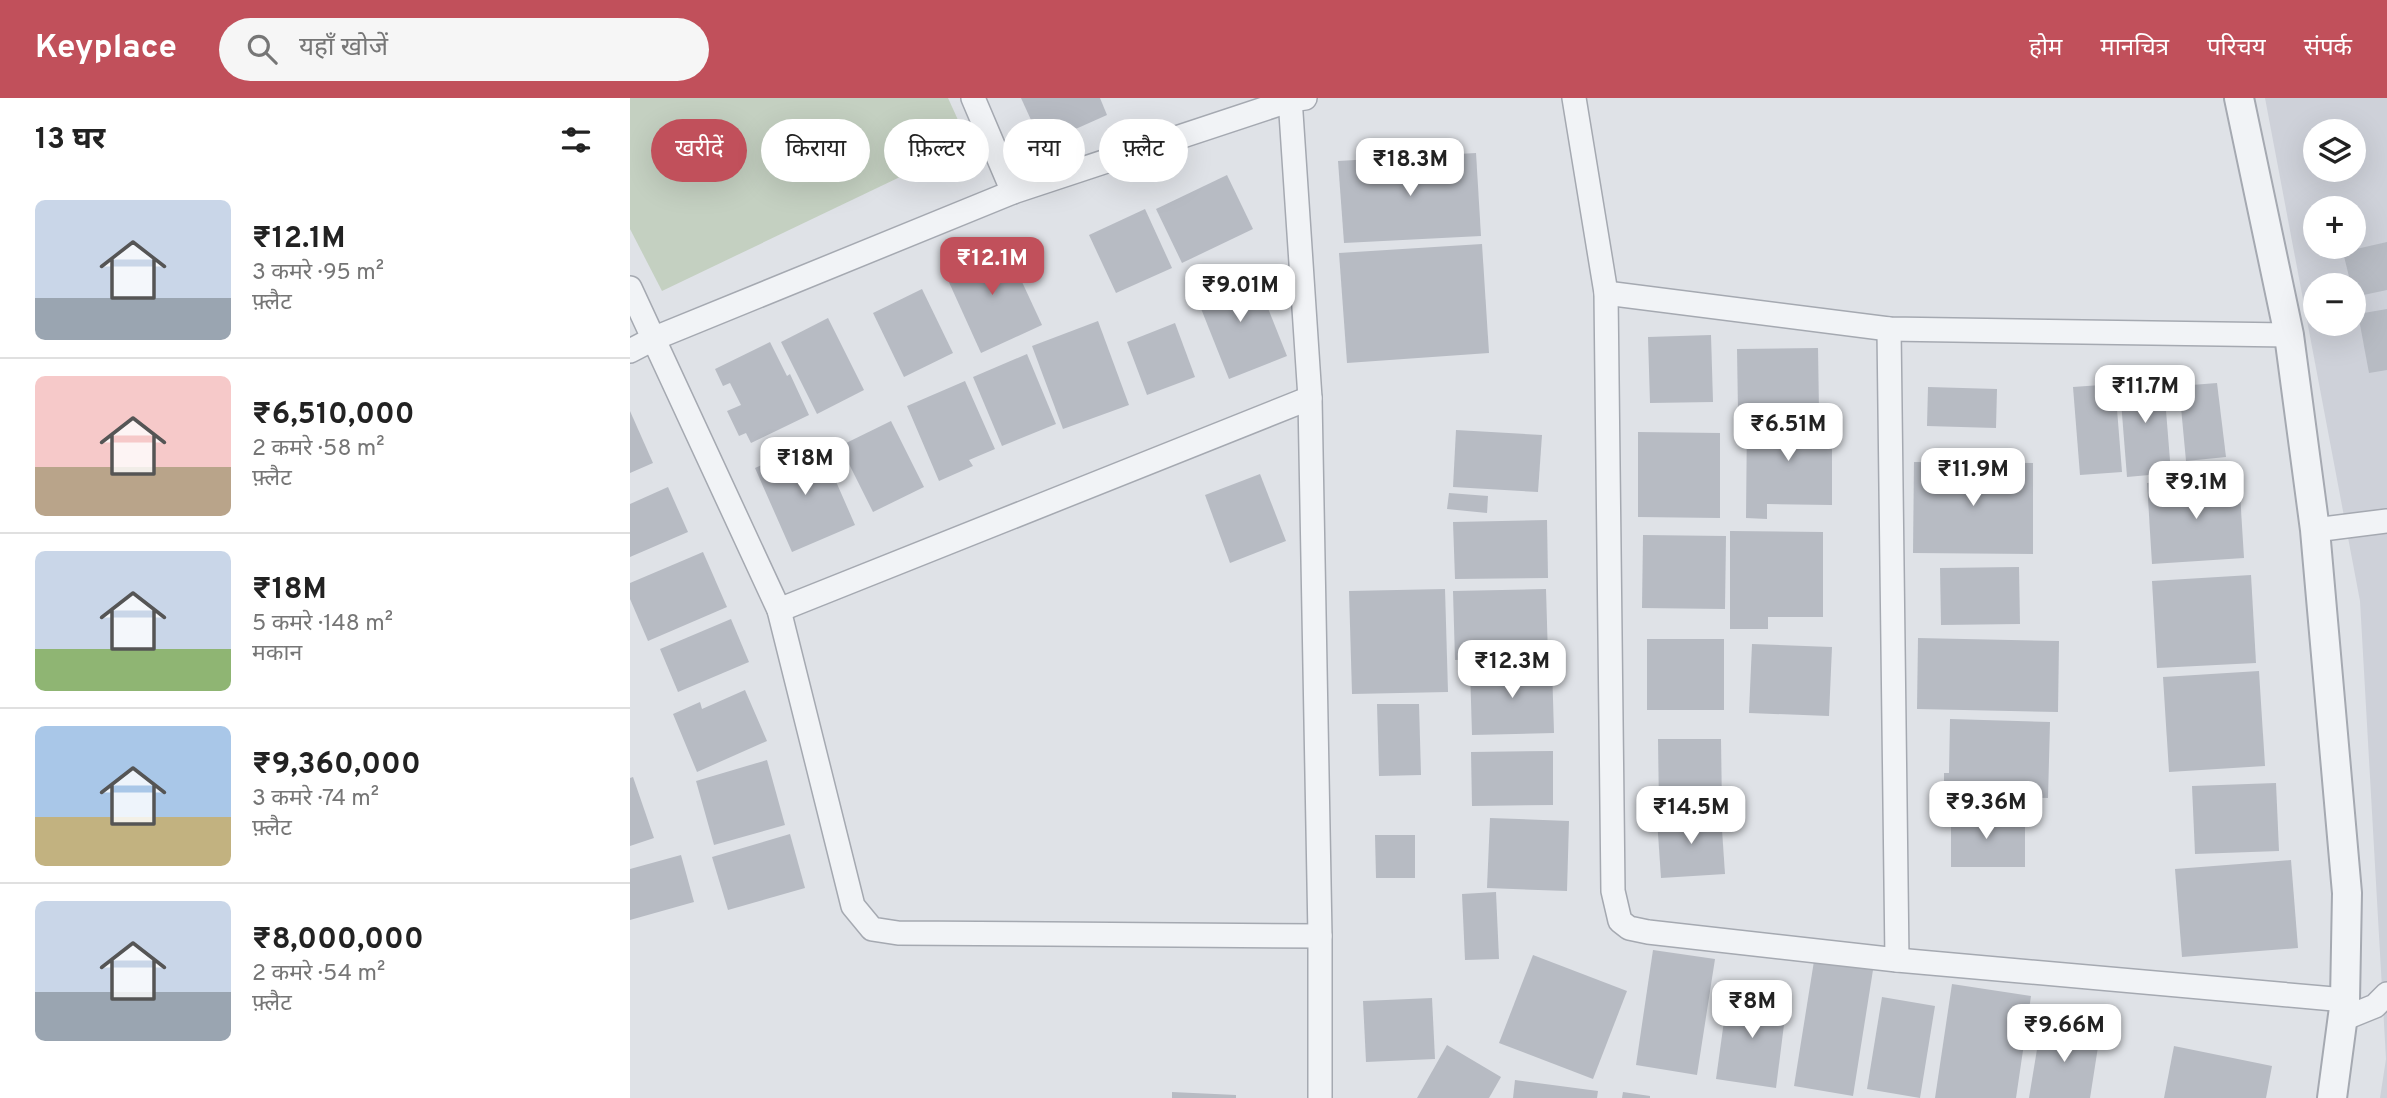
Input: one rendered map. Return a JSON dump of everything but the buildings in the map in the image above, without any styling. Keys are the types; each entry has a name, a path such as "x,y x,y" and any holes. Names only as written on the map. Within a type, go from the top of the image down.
{"street":[{"path":"973,98 1013,192"},
{"path":"1574,98 1606,293 1614,891 1620,921 1629,928 1648,932 2344,1009 2375,1006 2387,994"},
{"path":"2239,98 2289,335 2315,530 2347,893 2344,1009 2332,1098"},
{"path":"630,351 654,338 1013,192 1296,99 1310,398 1320,936 1320,1098"},
{"path":"630,288 779,610 853,906 872,929 898,933 1320,936"},
{"path":"1606,293 1889,329 2289,335"},
{"path":"1889,329 1897,960"},
{"path":"779,610 1310,398"},
{"path":"2315,530 2387,521"}],"shaded area":[{"path":"2265,98 2387,98 2387,1098 2380,1098 2386,1059 2360,601 2310,336 2366,336 2366,273 2303,273 2303,299"}],"green space":[{"path":"630,98 948,98 958,119 884,119 884,182 890,182 662,291 630,229"}]}
